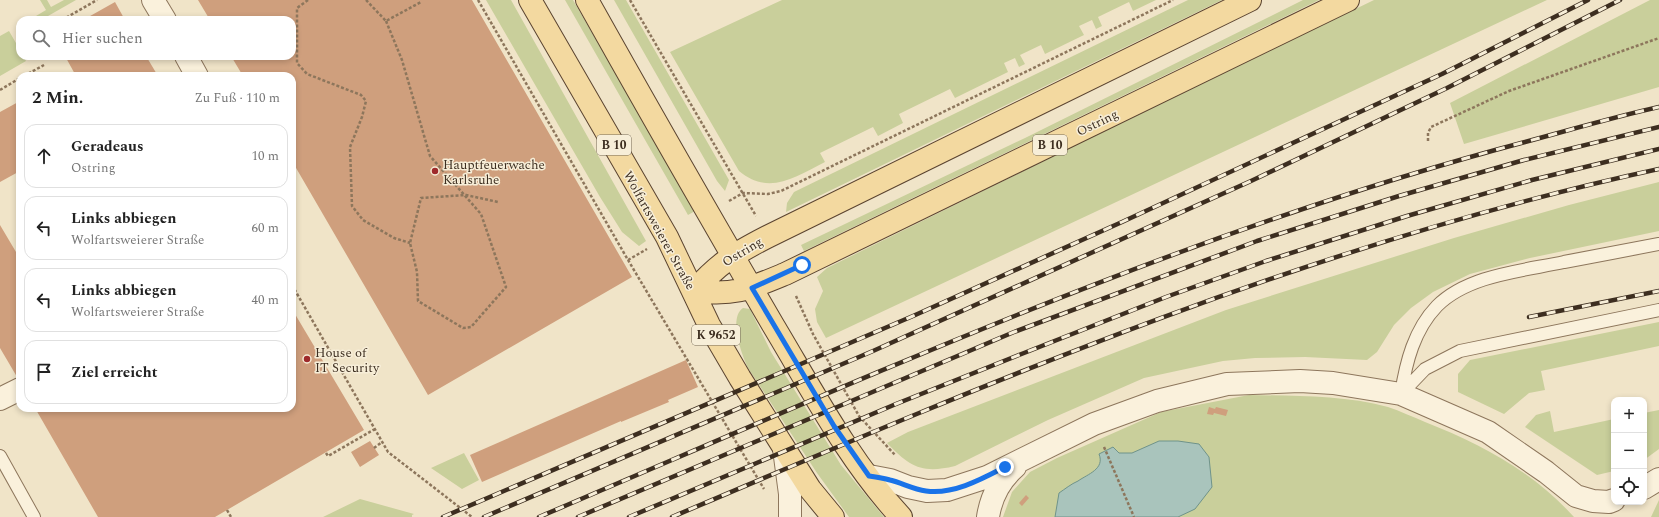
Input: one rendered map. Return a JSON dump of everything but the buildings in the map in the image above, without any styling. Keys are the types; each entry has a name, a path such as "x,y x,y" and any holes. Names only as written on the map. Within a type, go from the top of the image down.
{"main road":[{"name":"Wolfartsweierer Straße","path":"530,0 667,237 710,325 728,358 810,489 833,517"},
{"path":"587,0 709,212 732,255 834,426 869,476 901,517"},
{"name":"Ostring","path":"694,291 712,270 732,255 818,211 1250,0"},
{"name":"Ostring","path":"694,291 716,294 733,293 752,288 785,274 1348,0"}],"street":[{"path":"153,0 163,16"},
{"path":"188,60 195,72"},
{"path":"869,476 890,480 908,487 927,491 947,490 987,476 1094,424 1157,401 1227,384 1259,382 1333,383 1401,394 1488,432 1546,472 1576,496 1611,506"},
{"path":"0,399 16,391"},
{"path":"784,449 790,494 790,516"},
{"path":"988,517 995,492 1005,476 1033,454"},
{"path":"1647,486 1659,479"}],"lane":[{"path":"1401,394 1406,361 1421,326 1438,306 1460,289 1494,277 1659,244"},
{"path":"1401,394 1425,369 1460,351 1659,310"},
{"path":"0,456 34,517"}],"path":[{"path":"69,16 97,0"},
{"path":"308,0 297,8 297,63 307,74 361,95 366,101 362,117 350,147 352,206 363,220 394,238 410,243"},
{"path":"366,0 386,21 402,60 430,156 466,195 481,214 506,287 471,327 463,328 418,301 417,272 410,243 421,198 466,195 498,202"},
{"path":"478,0 628,260 768,496 790,516"},
{"path":"630,0 727,169 743,193"},
{"path":"709,212 743,193 763,195 781,191 1173,0"},
{"path":"386,21 421,2"},
{"path":"1428,141 1428,133 1431,127 1509,91 1659,38"},
{"path":"31,72 44,64"},
{"path":"0,90 16,80"},
{"path":"628,260 667,237"},
{"path":"296,292 388,452 472,517"},
{"path":"813,334 859,416 896,456"},
{"path":"1094,424 1134,517"},
{"path":"326,453 328,456 375,429"},
{"path":"374,448 382,442"},
{"path":"227,510 231,517"}],"green space":[{"path":"40,0 47,0 51,7 64,0 76,0 48,16 36,16 46,10"},
{"path":"486,0 511,0 646,241 639,246 622,232 600,197"},
{"path":"565,0 573,0 695,211 688,215"},
{"path":"614,0 626,0 729,180 725,191 717,181"},
{"path":"782,0 1156,0 1133,11 1129,2 1098,17 1102,26 1096,29 1092,20 1079,26 1084,35 1045,54 1041,45 1020,55 1025,64 1019,67 1015,58 1004,63 1008,72 955,98 950,89 899,114 903,123 878,136 873,127 820,153 825,162 793,178 782,182 771,183 761,182 750,178 739,171 670,52"},
{"path":"1188,0 1222,0 786,212 787,203 794,192"},
{"path":"1303,0 1319,0 804,251 801,245 1025,138"},
{"path":"1374,0 1547,0 826,338 817,322 815,309 823,291 817,277 827,268"},
{"path":"1650,0 1659,0 1659,87 1464,144 1450,103"},
{"path":"9,31 16,43 16,60 26,61 0,76 0,36"},
{"path":"1659,182 1659,231 1530,258 1470,274 1433,292 1411,308 1394,325 1377,352 1367,360 1305,357 1255,358 1223,361 1144,378 1048,420 955,466 944,468 925,469 910,463 887,443 908,432 1226,310 1454,238 1569,205"},
{"path":"743,308 750,309 771,352 841,465 884,517 849,517 817,473 748,368 740,346 736,328 739,313"},
{"path":"1659,322 1659,346 1541,371 1545,390 1529,393 1504,414 1458,392 1458,374 1470,360"},
{"path":"1249,395 1336,398 1388,407 1466,440 1505,460 1541,486 1574,517 1003,517 1012,492 1030,472 1057,458 1161,412"},
{"path":"1659,410 1659,449 1647,458 1647,433 1647,412"},
{"path":"1550,411 1554,432 1611,420 1611,472 1597,475 1525,427 1536,415"},
{"path":"464,453 479,480 462,489 431,468"},
{"path":"360,499 414,514 412,517 323,517"},
{"path":"1659,500 1659,517 1651,517"}],"water":[{"path":"1159,441 1178,441 1199,444 1209,457 1212,487 1195,509 1178,517 1055,517 1059,493 1098,467 1100,464 1099,454 1113,447 1119,453 1132,453"}],"railway":[{"path":"443,517 913,316 1122,222 1442,74 1588,0"},
{"path":"484,517 873,351 1251,181 1447,88 1620,0"},
{"path":"539,517 903,361 1149,264 1273,219 1398,178 1609,119 1659,107"},
{"path":"578,517 1014,332 1257,241 1399,196 1524,160 1659,127"},
{"path":"629,517 896,404 1166,297 1266,261 1407,216 1532,180 1659,149"},
{"path":"672,517 914,415 1157,319 1280,276 1405,235 1531,200 1659,169"},
{"path":"1529,317 1659,291"}],"place":[{"name":"Hauptfeuerwache Karlsruhe","path":"435,171"},
{"name":"House of IT Security","path":"307,359"}],"route":[{"path":"802,265 752,288 834,426 869,476 890,480 908,487 927,491 947,490 965,485 1005,467"}]}
